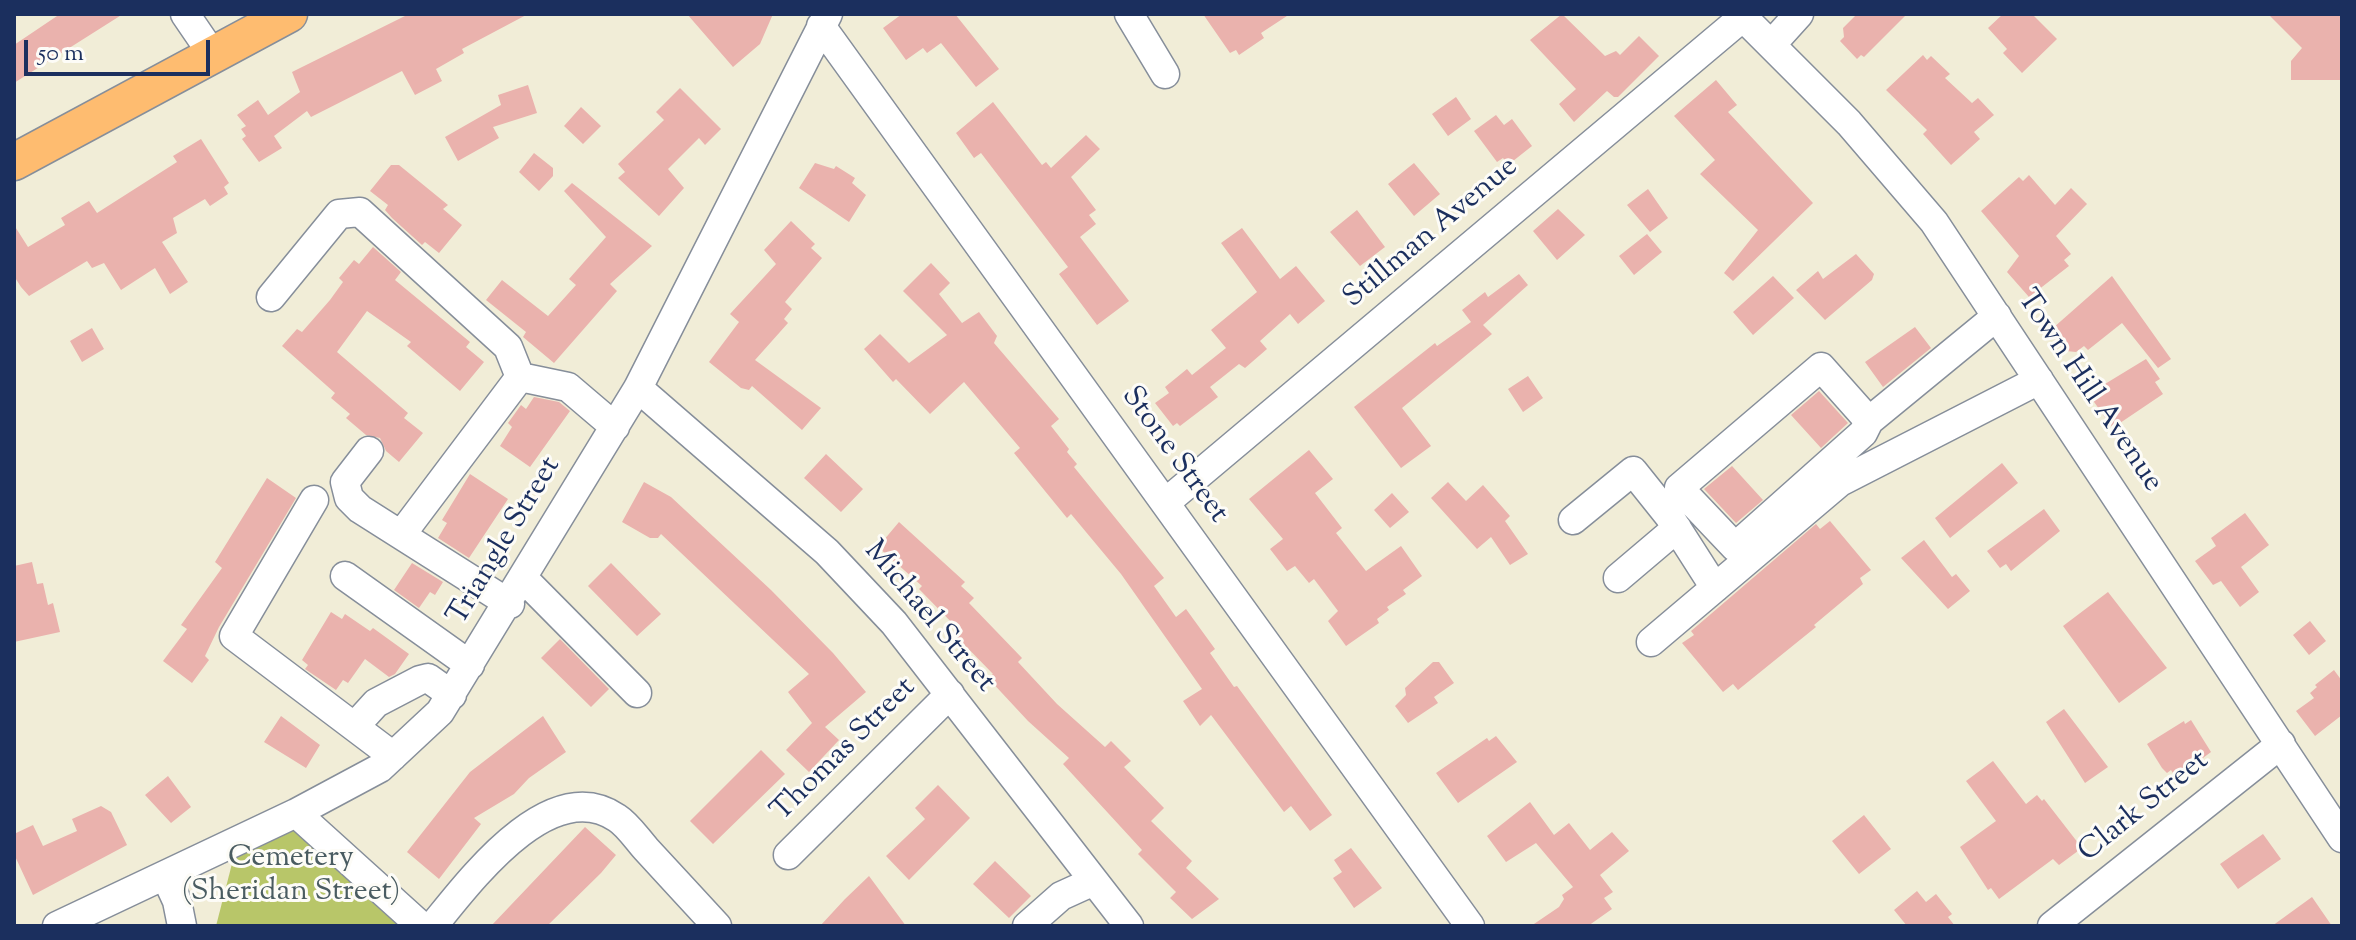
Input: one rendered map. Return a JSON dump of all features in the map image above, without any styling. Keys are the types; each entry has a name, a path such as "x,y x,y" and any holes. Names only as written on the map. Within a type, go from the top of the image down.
{"main road":[{"path":"14,162 289,14"}],"street":[{"path":"185,14 213,55"},
{"path":"1129,14 1165,74"},
{"path":"1771,45 1799,14"},
{"name":"Town Hill Avenue","path":"1742,16 1849,123 1934,222 2342,838"},
{"name":"Stillman Avenue","path":"1165,503 1742,16"},
{"name":"Stone Street","path":"825,20 1454,920"},
{"name":"Triangle Street","path":"57,926 296,813 380,768 440,712 510,604 638,388 825,20"},
{"path":"271,297 339,214 360,212 508,347 520,377"},
{"path":"1869,421 1821,367 1679,488 1735,547 1852,444 1869,421 1997,316"},
{"path":"520,377 568,387 615,427"},
{"path":"401,535 520,377"},
{"path":"1651,642 1840,482 2039,380"},
{"name":"Michael Street","path":"638,388 827,552 894,623 1129,926"},
{"path":"369,451 345,482 349,498 510,604"},
{"path":"1573,520 1633,471 1677,528 1715,588"},
{"path":"314,500 234,636 393,756"},
{"path":"1618,578 1677,528"},
{"path":"345,576 470,665"},
{"path":"524,579 637,693"},
{"path":"355,726 376,703 420,680 428,678 452,695"},
{"name":"Thomas Street","path":"788,855 950,694"},
{"name":"Clark Street","path":"2052,926 2281,744"},
{"path":"433,926 502,848 523,831 544,816 563,809 584,807 618,818 717,926"},
{"path":"296,813 421,926"},
{"path":"165,875 177,901 182,926"},
{"path":"1027,926 1061,896 1094,881"}],"green space":[{"name":"Cemetery (Sheridan Street)","path":"302,818 408,926 216,926 235,852"}],"building":[{"path":"60,14 123,14 14,83 14,45"},
{"path":"409,14 528,14 462,49 464,53 436,69 442,81 415,95 402,71 311,117 307,111 274,136 282,148 259,162 242,139 246,136 241,129 246,126 237,115 258,100 268,115 300,92 292,72"},
{"path":"687,14 773,14 760,44 733,67"},
{"path":"902,14 955,14 999,69 976,87 941,43 927,53 923,48 906,60 883,28"},
{"path":"1203,14 1290,14 1261,33 1264,38 1239,55 1236,50 1230,53"},
{"path":"1562,14 1605,56 1616,51 1620,55 1639,36 1659,56 1618,97 1607,91 1574,122 1559,104 1576,89 1530,40"},
{"path":"1857,14 1907,14 1864,57 1861,55 1857,59 1840,41 1844,37 1843,28"},
{"path":"2003,14 2032,14 2057,39 2022,73 2003,53 2007,49 1988,28"},
{"path":"2268,14 2342,14 2342,80 2291,80 2291,61 2302,48"},
{"path":"1923,55 1927,60 1931,56 1950,74 1945,78 1972,103 1978,98 1994,115 1974,132 1980,139 1951,165 1923,134 1927,130 1886,90"},
{"path":"1716,80 1737,105 1728,112 1813,203 1733,281 1724,273 1758,230 1700,174 1715,160 1674,116"},
{"path":"528,85 537,113 493,127 499,138 458,161 445,137 501,105 498,95"},
{"path":"680,88 721,129 705,145 699,138 668,169 684,188 659,216 618,178 625,172 618,164 664,120 656,112"},
{"path":"1456,97 1471,119 1448,136 1432,114"},
{"path":"993,102 1042,165 1046,162 1051,168 1086,135 1100,149 1071,177 1096,210 1089,215 1096,224 1080,237 1129,301 1097,325 1059,274 1068,267 981,153 974,158 956,133"},
{"path":"581,107 601,126 583,144 564,126"},
{"path":"1496,115 1504,125 1512,119 1532,146 1508,165 1503,158 1497,162 1474,131"},
{"path":"201,139 229,183 224,187 228,194 210,206 205,199 173,218 177,233 162,242 188,282 170,294 155,268 121,290 104,263 92,268 87,261 29,296 21,287 14,276 14,225 28,247 65,225 61,218 89,201 97,213 177,162 173,156"},
{"path":"534,153 553,168 553,176 539,191 519,172"},
{"path":"815,163 834,169 836,166 855,178 852,183 866,195 849,222 799,188"},
{"path":"1414,163 1440,194 1414,216 1388,184"},
{"path":"391,165 399,165 448,205 443,209 462,225 439,253 425,242 422,245 385,210 388,205 370,191"},
{"path":"2029,175 2055,205 2071,188 2087,204 2056,236 2071,254 2064,260 2069,266 2029,297 2007,272 2019,256 1981,211 2019,177 2023,181"},
{"path":"572,183 652,246 610,284 617,291 554,363 523,337 526,332 486,300 502,280 548,316 576,285 569,279 606,237 564,191"},
{"path":"1648,189 1668,218 1650,232 1627,205"},
{"path":"1558,209 1585,235 1557,260 1533,231"},
{"path":"1357,210 1385,247 1360,266 1330,232"},
{"path":"791,221 815,244 811,248 822,258 785,302 792,309 784,319 788,323 755,360 821,408 802,430 752,386 749,390 741,388 709,362 739,322 730,314 776,264 764,250"},
{"path":"1242,228 1280,279 1296,266 1325,301 1298,324 1290,314 1260,341 1267,349 1245,368 1239,364 1210,387 1218,397 1180,426 1177,423 1173,426 1155,403 1169,393 1165,387 1187,369 1192,375 1226,348 1211,330 1257,292 1221,243"},
{"path":"1647,234 1662,252 1634,275 1619,256"},
{"path":"373,247 401,272 395,280 470,342 466,347 484,362 460,391 407,346 411,342 367,311 337,352 408,413 404,418 423,433 399,462 386,451 380,438 366,435 346,418 350,414 331,398 335,393 282,346 297,329 302,332 343,282 339,278 354,260 359,264"},
{"path":"1856,254 1874,274 1872,280 1825,320 1796,290 1818,271 1823,279"},
{"path":"931,263 950,283 939,294 962,323 979,312 997,336 994,343 1059,419 1051,426 1069,449 1067,452 1077,464 1074,467 1164,578 1154,586 1176,617 1186,609 1215,649 1210,653 1234,687 1237,686 1332,815 1310,831 1291,806 1284,812 1211,715 1200,726 1183,701 1202,689 1121,574 1071,514 1067,518 1014,453 1020,448 964,382 930,414 896,379 893,382 864,349 880,334 909,363 947,335 903,291"},
{"path":"1519,274 1528,285 1483,325 1492,334 1402,408 1431,446 1401,468 1354,407 1435,343 1437,346 1471,322 1462,310 1485,292 1488,297"},
{"path":"1773,276 1794,298 1753,335 1733,312"},
{"path":"2112,276 2171,359 2158,368 2122,323 2088,350 2084,346 2076,352 2066,351 2053,334 2056,332 2053,328"},
{"path":"1915,327 1931,348 1883,387 1865,362"},
{"path":"92,328 104,349 82,362 70,341"},
{"path":"2146,359 2160,379 2155,382 2163,394 2111,426 2092,399 2100,392 2100,387"},
{"path":"1528,376 1543,398 1523,412 1508,389"},
{"path":"1819,391 1848,423 1821,448 1791,415"},
{"path":"534,397 559,402 570,411 530,467 500,446 512,427 508,423 521,405 526,409"},
{"path":"1309,450 1333,479 1315,493 1342,528 1336,533 1366,571 1401,546 1422,576 1403,590 1406,594 1387,607 1389,610 1377,619 1379,623 1346,646 1328,621 1338,611 1314,579 1309,583 1295,566 1287,571 1270,549 1283,539 1249,499"},
{"path":"826,454 863,489 841,512 804,478"},
{"path":"2002,463 2018,483 1950,538 1935,518"},
{"path":"1732,466 1763,500 1736,523 1704,489"},
{"path":"470,474 508,499 469,558 438,538 447,523 442,520"},
{"path":"267,478 296,498 219,627 205,656 209,660 192,683 163,661 187,629 181,625 222,568 215,562"},
{"path":"644,482 671,497 771,590 833,653 866,692 825,727 839,740 809,772 786,750 812,723 788,692 809,674 661,534 658,538 650,538 622,522"},
{"path":"1448,482 1466,501 1483,485 1510,516 1505,521 1528,554 1510,565 1491,537 1477,549 1431,498"},
{"path":"1392,493 1409,512 1390,528 1374,510"},
{"path":"2044,509 2060,531 2011,571 2006,564 2000,568 1987,551"},
{"path":"2245,513 2269,545 2241,567 2259,592 2240,607 2221,581 2213,585 2195,561 2216,546 2211,538"},
{"path":"1830,521 1871,570 1860,578 1863,584 1738,690 1733,684 1723,692 1682,643 1694,635 1691,631 1816,524 1820,529"},
{"path":"899,522 965,582 961,586 974,598 969,603 1022,658 1018,662 1057,704 1105,747 1111,741 1131,761 1124,767 1164,808 1151,821 1192,861 1186,868 1219,899 1192,919 1170,898 1176,892 1138,854 1142,850 1063,764 1069,758 1028,721 988,678 993,674 953,633 958,629 919,589 922,586 878,547"},
{"path":"1924,540 1952,577 1956,574 1970,591 1948,609 1901,558"},
{"path":"32,562 37,584 43,583 48,605 53,603 60,632 14,642 14,566"},
{"path":"412,563 443,582 435,595 430,592 419,608 394,590"},
{"path":"611,563 661,614 637,636 588,586"},
{"path":"2108,592 2167,668 2119,703 2063,626"},
{"path":"331,612 342,619 345,614 370,631 373,628 409,654 395,674 389,677 365,659 348,683 343,680 336,690 305,669 308,665 302,660"},
{"path":"2310,621 2326,641 2309,655 2293,635"},
{"path":"560,639 609,689 591,707 541,658"},
{"path":"1433,662 1439,662 1454,683 1434,697 1438,703 1408,723 1395,706 1406,695 1405,688"},
{"path":"2334,670 2342,681 2342,715 2315,736 2296,711 2314,698 2310,693 2317,687 2315,685"},
{"path":"2064,709 2108,767 2085,783 2046,722"},
{"path":"281,716 320,745 306,768 264,742"},
{"path":"543,716 566,752 529,778 514,794 474,818 481,824 439,879 407,852 470,772"},
{"path":"2191,720 2211,752 2176,778 2171,770 2167,773 2162,768 2147,744 2184,721 2185,724"},
{"path":"1496,736 1517,762 1458,803 1436,773 1487,738 1489,741"},
{"path":"761,750 785,774 713,844 690,821"},
{"path":"1993,761 2026,804 2037,795 2042,801 2044,799 2082,848 2059,865 2053,859 1999,899 1991,888 1988,890 1960,847 1996,821 1966,781"},
{"path":"168,776 191,807 171,823 145,795"},
{"path":"938,785 970,818 909,880 886,856 925,819 915,808"},
{"path":"1530,802 1554,835 1569,823 1590,850 1612,832 1629,851 1600,875 1613,892 1604,898 1612,909 1588,926 1531,926 1559,907 1564,899 1562,895 1573,887 1536,843 1506,862 1487,836"},
{"path":"101,806 111,812 127,845 33,895 14,854 14,834 33,825 43,846 77,831 72,819"},
{"path":"1864,815 1891,849 1859,874 1832,841"},
{"path":"585,827 616,855 601,873 547,926 491,926"},
{"path":"2263,834 2281,859 2238,889 2220,864"},
{"path":"1351,848 1382,888 1354,908 1333,878 1342,872 1334,860"},
{"path":"995,861 1031,896 1009,918 973,884"},
{"path":"869,876 906,926 820,926 845,899"},
{"path":"1917,891 1926,902 1936,894 1952,914 1948,917 1955,926 1907,926 1894,910"},
{"path":"2312,897 2332,926 2272,926"}]}
